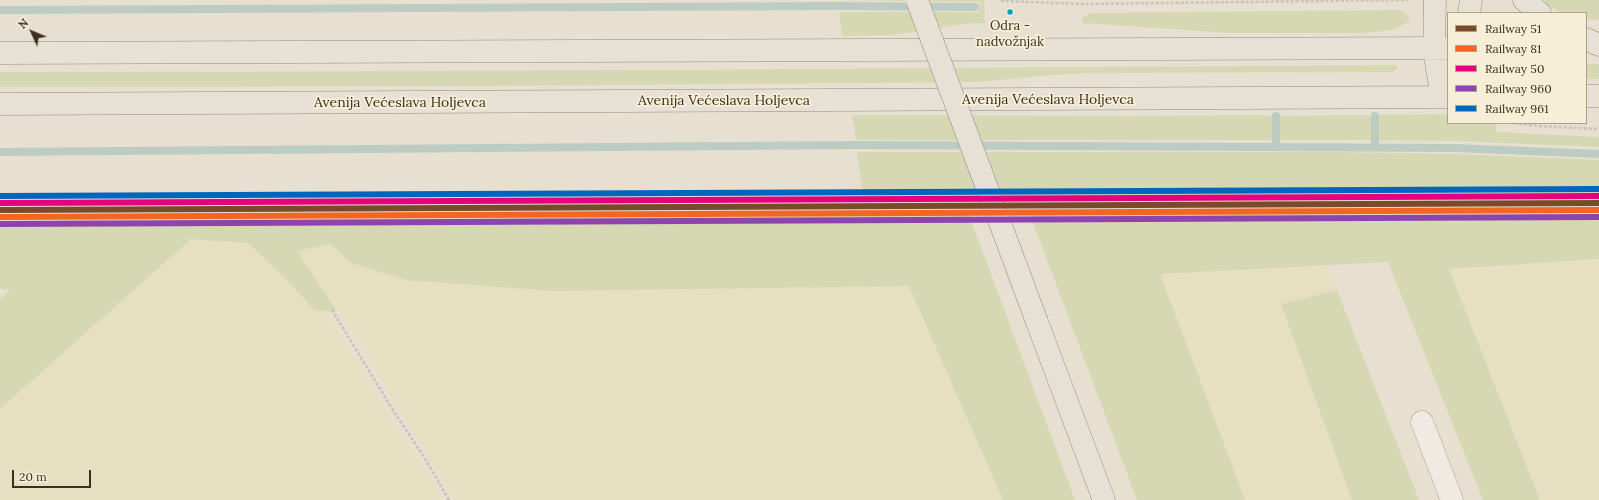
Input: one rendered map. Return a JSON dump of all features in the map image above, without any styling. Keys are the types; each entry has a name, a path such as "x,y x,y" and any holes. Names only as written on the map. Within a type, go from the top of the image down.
{"main road":[{"path":"917,0 1104,500"},
{"path":"1435,0 1441,48 1437,78 1446,94"},
{"path":"1470,12 1471,0"},
{"path":"1524,0 1539,12"},
{"path":"1587,40 1599,46"},
{"path":"1587,47 1599,46"},
{"path":"0,53 1441,48"},
{"name":"Avenija Većeslava Holjevca","path":"0,104 1446,94"},
{"path":"1587,96 1599,96"}],"lane":[{"path":"1422,422 1452,500"}],"path":[{"path":"1001,0 1084,4 1400,0"},
{"path":"1522,124 1599,129"},
{"path":"332,310 394,412 423,455 449,500"}],"shaded area":[{"path":"191,239 248,243 288,281 315,311 325,310 443,500 0,500 0,409"},
{"path":"331,244 351,263 554,291 909,286 1003,500 455,500 398,409 365,350 296,251"},
{"path":"1599,259 1599,500 1541,500 1449,269"},
{"path":"1327,265 1337,290 1281,305 1352,500 1245,500 1160,274"}],"green space":[{"path":"837,0 984,0 985,23 963,24 893,35 842,36 839,12 979,12 980,2"},
{"path":"1545,0 1599,0 1599,20 1587,19 1587,12 1560,12 1544,3"},
{"path":"1398,10 1405,12 1410,19 1405,24 1394,29 1384,31 1360,33 1230,33 1082,23 1083,17 1090,13"},
{"path":"1587,64 1599,64 1599,79 1587,79"},
{"path":"1397,66 1397,69 1393,72 1087,73 977,82 487,86 0,87 0,72 523,71"},
{"path":"1447,114 1447,124 1496,124 1496,132 1599,137 1599,147 1455,141 1376,140 1377,115"},
{"path":"852,115 1266,115 1274,117 1275,140 856,140"},
{"path":"1365,115 1373,117 1374,140 1278,140 1278,116"},
{"path":"857,152 1335,152 1454,154 1599,160 1599,193 863,197"},
{"path":"1029,212 1427,215 1599,214 1599,259 1449,269 1540,500 1483,500 1388,262 1160,274 1245,500 1137,500"},
{"path":"969,215 1075,500 1003,500 909,286 554,291 407,280 351,263 331,244 297,251 337,311 315,311 288,281 248,243 191,239 0,409 0,299 10,290 0,289 0,221"},
{"path":"1337,290 1419,500 1352,500 1281,304"}],"waterway":[{"path":"0,10 841,6 975,7"},
{"path":"1276,116 1276,147"},
{"path":"1375,116 1375,147"},
{"path":"0,152 856,145 1455,148 1599,154"}],"rail line":[{"name":"961","path":"0,196 1599,189"},
{"name":"50","path":"0,203 1599,196"},
{"name":"51","path":"0,210 1599,203"},
{"name":"81","path":"0,217 1599,210"},
{"name":"960","path":"0,224 1599,217"}],"place":[{"name":"Odra - nadvožnjak","path":"1010,12"}]}
